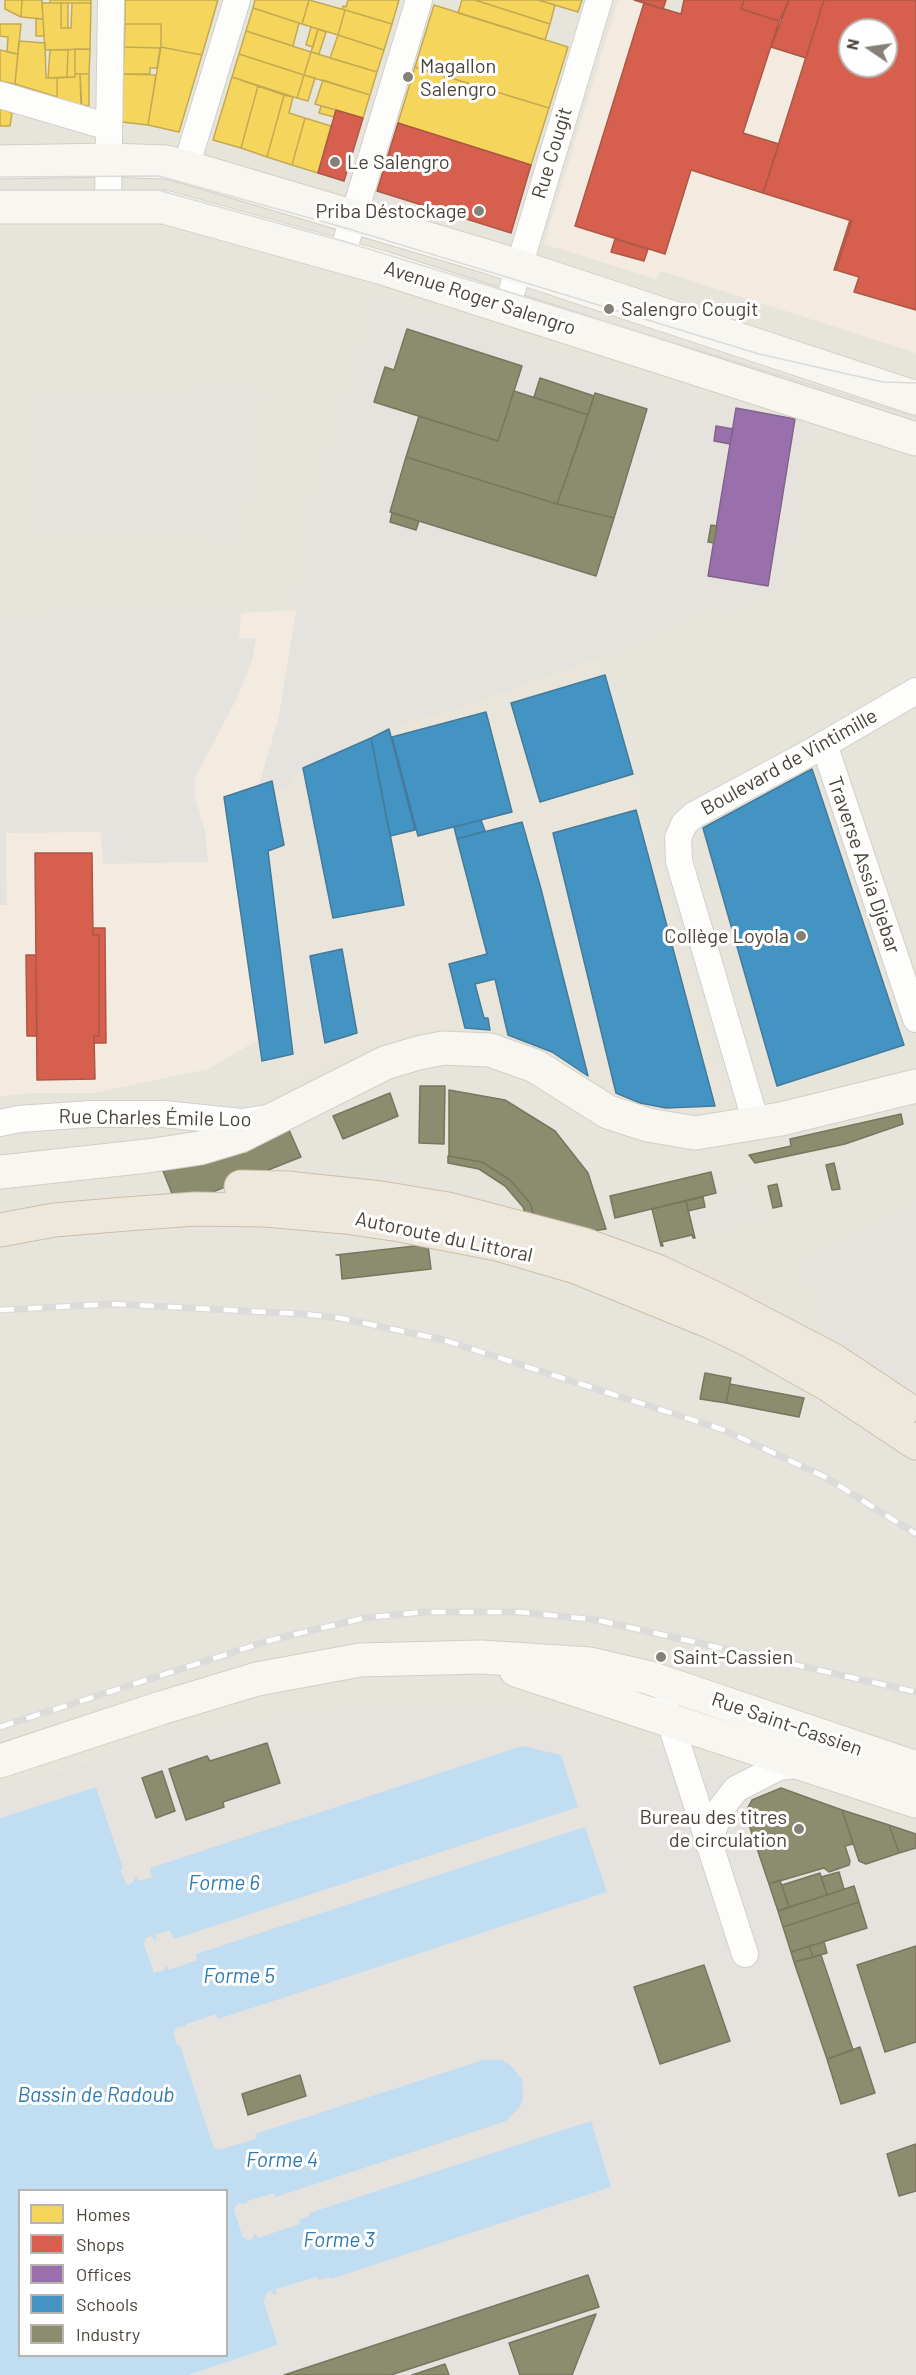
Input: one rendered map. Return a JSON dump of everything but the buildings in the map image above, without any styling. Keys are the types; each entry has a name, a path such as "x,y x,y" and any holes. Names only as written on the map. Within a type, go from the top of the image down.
{"highway":[{"name":"Autoroute du Littoral","path":"0,1208 60,1197 196,1186 286,1188 381,1198 448,1209 585,1245 657,1271 833,1360 916,1416"},
{"name":"Autoroute du Littoral","path":"0,1230 54,1220 126,1214 195,1209 265,1210 389,1223 497,1244 576,1267 747,1339 827,1384 916,1443"}],"street":[{"path":"108,207 111,0"},
{"path":"186,167 237,0"},
{"path":"342,255 419,0"},
{"name":"Rue Cougit","path":"507,307 599,0"},
{"path":"0,95 109,127"},
{"name":"Avenue Roger Salengro","path":"0,162 108,160 166,162 186,167 518,267 916,398"},
{"name":"Avenue Roger Salengro","path":"0,207 164,207 342,255 916,439"},
{"name":"Boulevard de Vintimille","path":"756,1123 680,861 678,838 684,824 694,815 916,691"},
{"name":"Traverse Assia Djebar","path":"824,744 916,1019"},
{"path":"0,1172 200,1148 240,1136 385,1063 443,1048 490,1050 535,1066 608,1112 648,1125 695,1133 756,1123 916,1086"},
{"name":"Rue Charles Émile Loo","path":"0,1123 19,1119 91,1114 164,1114 241,1122 275,1117"},
{"name":"Rue Saint-Cassien","path":"481,1657 916,1801"},
{"name":"Rue Saint-Cassien","path":"0,1761 257,1679 360,1660 481,1657 590,1664 658,1680 916,1768"},
{"path":"658,1680 669,1721 745,1954"},
{"path":"708,1843 722,1807 736,1789 779,1767 803,1764"}],"shaded area":[{"path":"0,0 916,0 916,1832 608,1731 584,1717 166,1735 0,1789"},
{"path":"618,0 634,0 680,14 684,0 916,0 916,353 661,271 656,279 544,244"},
{"path":"379,298 736,408 806,420 778,589 740,601 741,607 717,613 710,595 707,595 704,606 599,657 459,709 407,721 304,769 283,788 257,793 279,716 316,500"},
{"path":"260,388 237,538 201,537 195,531 35,535 33,397"},
{"path":"348,414 409,434 384,514 323,495"},
{"path":"646,415 698,429 705,443 678,542 659,554 607,539"},
{"path":"296,610 279,716 257,793 274,1031 208,1069 94,1093 28,1093 0,1097 0,615 241,613"},
{"path":"241,613 239,638 256,638 252,660 239,694 195,778 195,797 205,831 208,862 103,864 101,832 6,833 7,905 0,905 0,615"},
{"path":"599,657 730,1108 699,1112 640,1103 609,1089 552,1052 520,1038 490,1030 465,1028 398,1036 284,1083 231,798 283,788 303,769 407,721 459,709"},
{"path":"750,1186 758,1221 697,1236 691,1212 722,1205 721,1195"},
{"path":"916,1201 916,1393 830,1343 804,1258 881,1223"},
{"path":"414,1703 476,1703 584,1717 608,1731 916,1832 916,2375 189,2375 278,2345 264,2302 266,2294 274,2290 253,2238 248,2240 243,2237 234,2210 238,2203 244,2202 240,2145 218,2150 213,2145 180,2045 177,2046 174,2034 176,2028 185,2027 194,2022 167,1967 157,1972 152,1969 144,1944 146,1938 154,1935 133,1882 126,1885 124,1883 119,1869 123,1868 96,1787 0,1818 0,1789 166,1735 313,1714"}],"water":[{"path":"522,1746 561,1755 578,1807 174,1939 170,1930 155,1935 157,1939 155,1940 151,1936 146,1938 144,1944 154,1972 163,1971 167,1966 169,1970 197,1960 196,1954 585,1827 607,1892 218,2019 216,2014 176,2028 174,2034 177,2045 180,2045 213,2145 218,2150 256,2139 255,2134 483,2060 502,2060 510,2065 522,2079 523,2098 520,2107 506,2121 276,2197 273,2193 245,2204 238,2203 234,2210 243,2237 248,2240 256,2233 258,2238 300,2224 299,2220 309,2216 309,2213 591,2121 611,2187 331,2279 330,2277 319,2280 317,2277 275,2289 277,2294 274,2295 271,2291 266,2294 264,2302 278,2345 189,2375 0,2375 0,1818 96,1787 123,1868 120,1870 127,1885 136,1877 139,1881 152,1877 150,1868"}],"tram line":[{"path":"0,177 159,176 349,229 759,354 883,382 916,383"},
{"path":"0,190 158,190 346,242 916,417"}],"railway":[{"path":"0,1310 114,1304 303,1314 340,1318 444,1340 724,1430 825,1477 916,1534"},
{"path":"0,1727 271,1640 364,1618 423,1612 520,1612 597,1620 916,1692"}],"place":[{"name":"Magallon Salengro","path":"408,77"},
{"name":"Le Salengro","path":"335,162"},
{"name":"Priba Déstockage","path":"479,211"},
{"name":"Salengro Cougit","path":"609,309"},
{"name":"Collège Loyola","path":"801,936"},
{"name":"Saint-Cassien","path":"661,1657"},
{"name":"Bureau des titres de circulation","path":"799,1829"}],"water label":[{"name":"Forme 6","path":"224,1883"},
{"name":"Forme 5","path":"239,1976"},
{"name":"Bassin de Radoub","path":"96,2095"},
{"name":"Forme 4","path":"282,2160"},
{"name":"Forme 3","path":"339,2240"}]}
